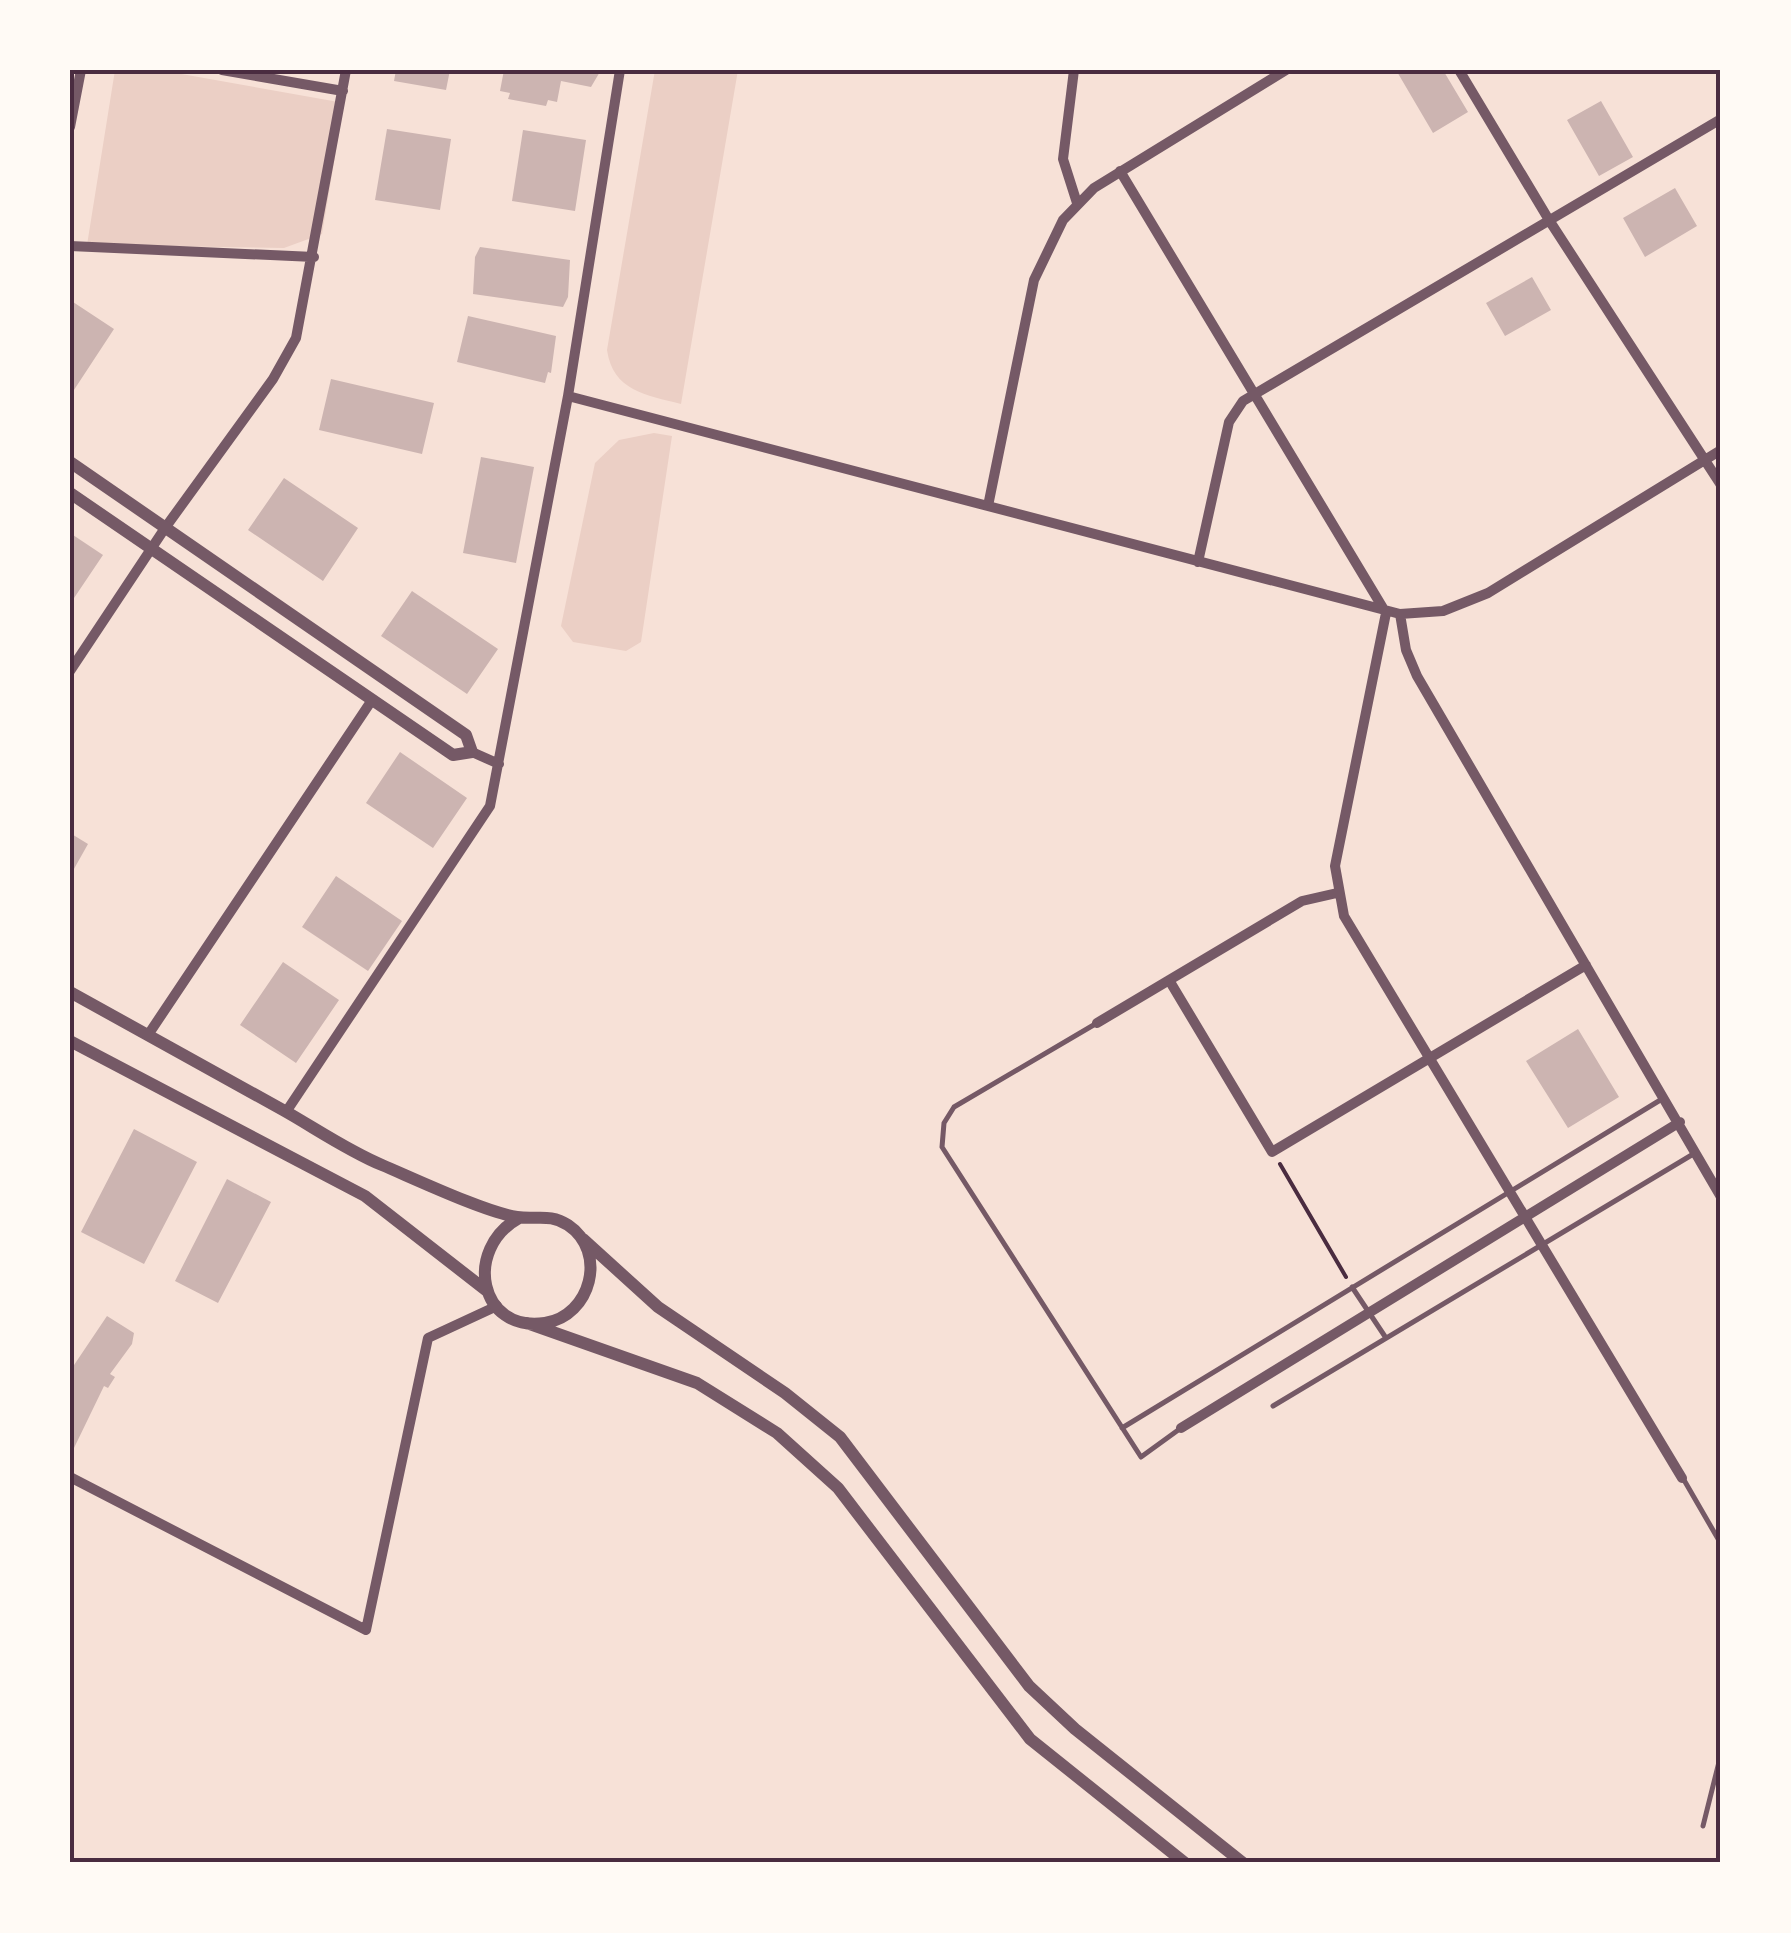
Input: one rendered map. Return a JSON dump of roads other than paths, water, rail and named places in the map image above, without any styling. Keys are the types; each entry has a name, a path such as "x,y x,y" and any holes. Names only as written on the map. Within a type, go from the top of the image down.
{"street":[{"path":"70,127 81,70"},
{"path":"222,70 343,91"},
{"path":"70,671 164,528 286,359 303,315 346,70"},
{"path":"286,1112 486,816 568,396 620,70"},
{"path":"1074,70 1064,159 1077,203"},
{"path":"988,506 1034,280 1051,239 1077,203 1120,171 1286,70"},
{"path":"1459,70 1549,220 1721,485"},
{"path":"1198,562 1229,422 1243,402 1721,118"},
{"path":"1120,171 1386,613 1337,853 1337,893 1350,926 1682,1478"},
{"path":"70,246 314,258"},
{"path":"568,396 1400,614 1443,611 1488,593 1721,450"},
{"path":"70,462 466,736 472,752"},
{"path":"70,493 453,755 472,752 498,764"},
{"path":"1400,614 1406,650 1417,676 1721,1197"},
{"path":"148,1035 372,700"},
{"path":"1097,1022 1302,901 1337,893"},
{"path":"1169,980 1272,1152 1586,965"},
{"path":"70,992 379,1164 520,1218 554,1218 658,1306 785,1393 840,1437 1029,1686 1075,1729 1243,1863"},
{"path":"70,1041 365,1196 487,1291 497,1306 528,1323 697,1383 777,1433 838,1488 1030,1738 1186,1863"},
{"path":"1181,1428 1680,1122"},
{"path":"487,1291 484,1256 492,1240 520,1218"},
{"path":"528,1323 562,1317 587,1291 590,1256 582,1239"},
{"path":"70,1478 366,1630 428,1338 497,1306"}],"lane":[{"path":"1097,1022 954,1107 944,1123 941,1140 944,1154 1141,1457 1181,1428"},
{"path":"1122,1428 1665,1096"},
{"path":"1274,1406 1697,1152"},
{"path":"1352,1287 1386,1338"},
{"path":"1682,1478 1721,1544"},
{"path":"1703,1826 1721,1754"}]}
